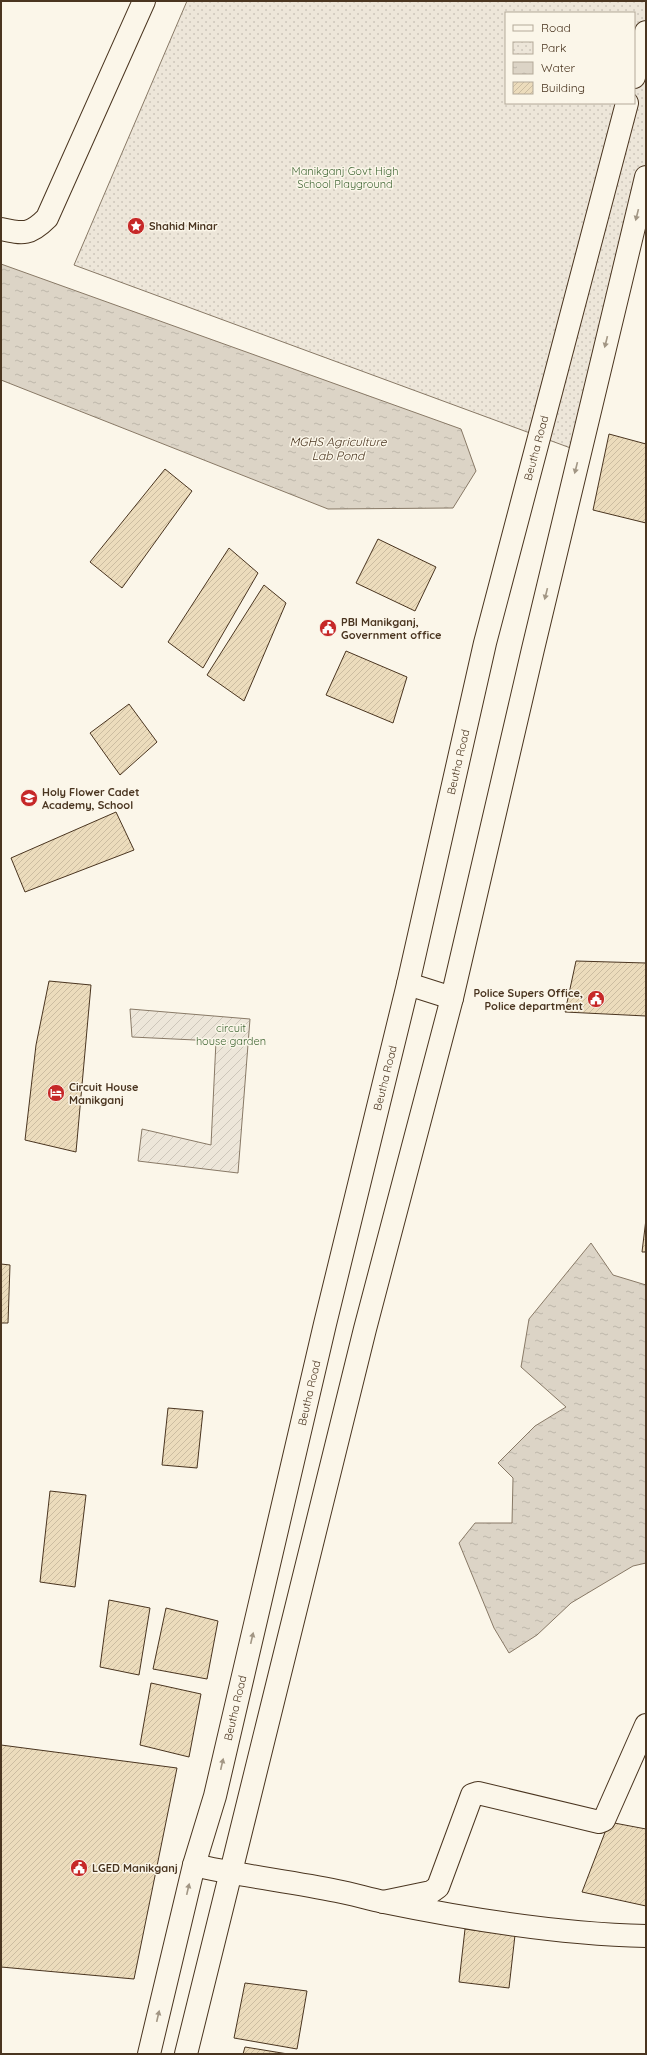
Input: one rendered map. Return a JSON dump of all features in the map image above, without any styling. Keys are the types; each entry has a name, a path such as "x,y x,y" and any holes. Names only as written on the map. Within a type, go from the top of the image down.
{"main road":[{"path":"1,229 16,232 34,231 47,218 144,1"},
{"path":"635,73 646,32"},
{"name":"Beutha Road","path":"149,2054 194,1865 215,1796 325,1324 408,984 485,643 627,104"},
{"path":"186,2054 229,1873 365,1329 452,998 533,649 646,177"},
{"path":"408,984 452,998"},
{"path":"383,1902 431,1892 438,1887 472,1795 478,1793 599,1822 604,1820 646,1725"},
{"path":"194,1865 229,1873 338,1891 383,1902 487,1921 546,1930 598,1935 646,1936"}],"green space":[{"name":"Manikganj Govt High School Playground","path":"187,1 646,1 646,188 576,450 74,265"},
{"name":"circuit house garden","path":"130,1009 250,1019 238,1173 138,1161 142,1129 211,1145 216,1041 132,1037"}],"water":[{"name":"MGHS Agriculture Lab Pond","path":"1,264 461,429 476,471 453,508 328,509 1,380"},
{"path":"591,1243 613,1275 646,1285 646,1563 633,1566 571,1603 537,1635 509,1653 494,1628 459,1543 475,1523 512,1523 513,1478 498,1463 535,1426 566,1407 521,1367 529,1319"}],"building":[{"path":"609,434 646,444 646,523 593,510"},
{"path":"165,469 192,491 122,588 90,562"},
{"path":"378,539 436,567 415,611 356,583"},
{"path":"229,548 258,573 203,668 168,642"},
{"path":"264,585 286,603 244,701 207,675"},
{"path":"346,651 407,677 393,723 326,695"},
{"path":"129,704 157,742 120,775 90,733"},
{"path":"116,812 134,850 25,892 11,858"},
{"path":"576,961 646,963 646,1016 565,1012"},
{"name":"Circuit House Manikganj","path":"49,981 91,985 76,1152 25,1140 36,1045"},
{"path":"646,1219 646,1252 642,1252"},
{"path":"1,1264 10,1265 8,1323 1,1323"},
{"path":"168,1408 203,1411 197,1468 162,1465"},
{"path":"50,1491 86,1495 75,1587 40,1582"},
{"path":"109,1600 150,1608 139,1675 100,1667"},
{"path":"166,1608 218,1621 207,1679 153,1669"},
{"path":"151,1683 201,1694 189,1757 140,1745"},
{"name":"LGED Manikganj","path":"1,1745 177,1768 134,1979 1,1967"},
{"path":"609,1822 646,1829 646,1906 582,1892"},
{"path":"465,1929 515,1935 509,1988 459,1982"},
{"path":"245,1983 307,1991 297,2049 234,2038"},
{"path":"245,2047 288,2054 243,2054"}],"place":[{"name":"Shahid Minar","path":"136,226"},
{"name":"PBI Manikganj, Government office","path":"328,628"},
{"name":"Holy Flower Cadet Academy, School","path":"29,798"},
{"name":"Police Supers Office, Police department","path":"596,999"},
{"name":"Circuit House Manikganj","path":"56,1093"},
{"name":"LGED Manikganj","path":"79,1868"}]}
